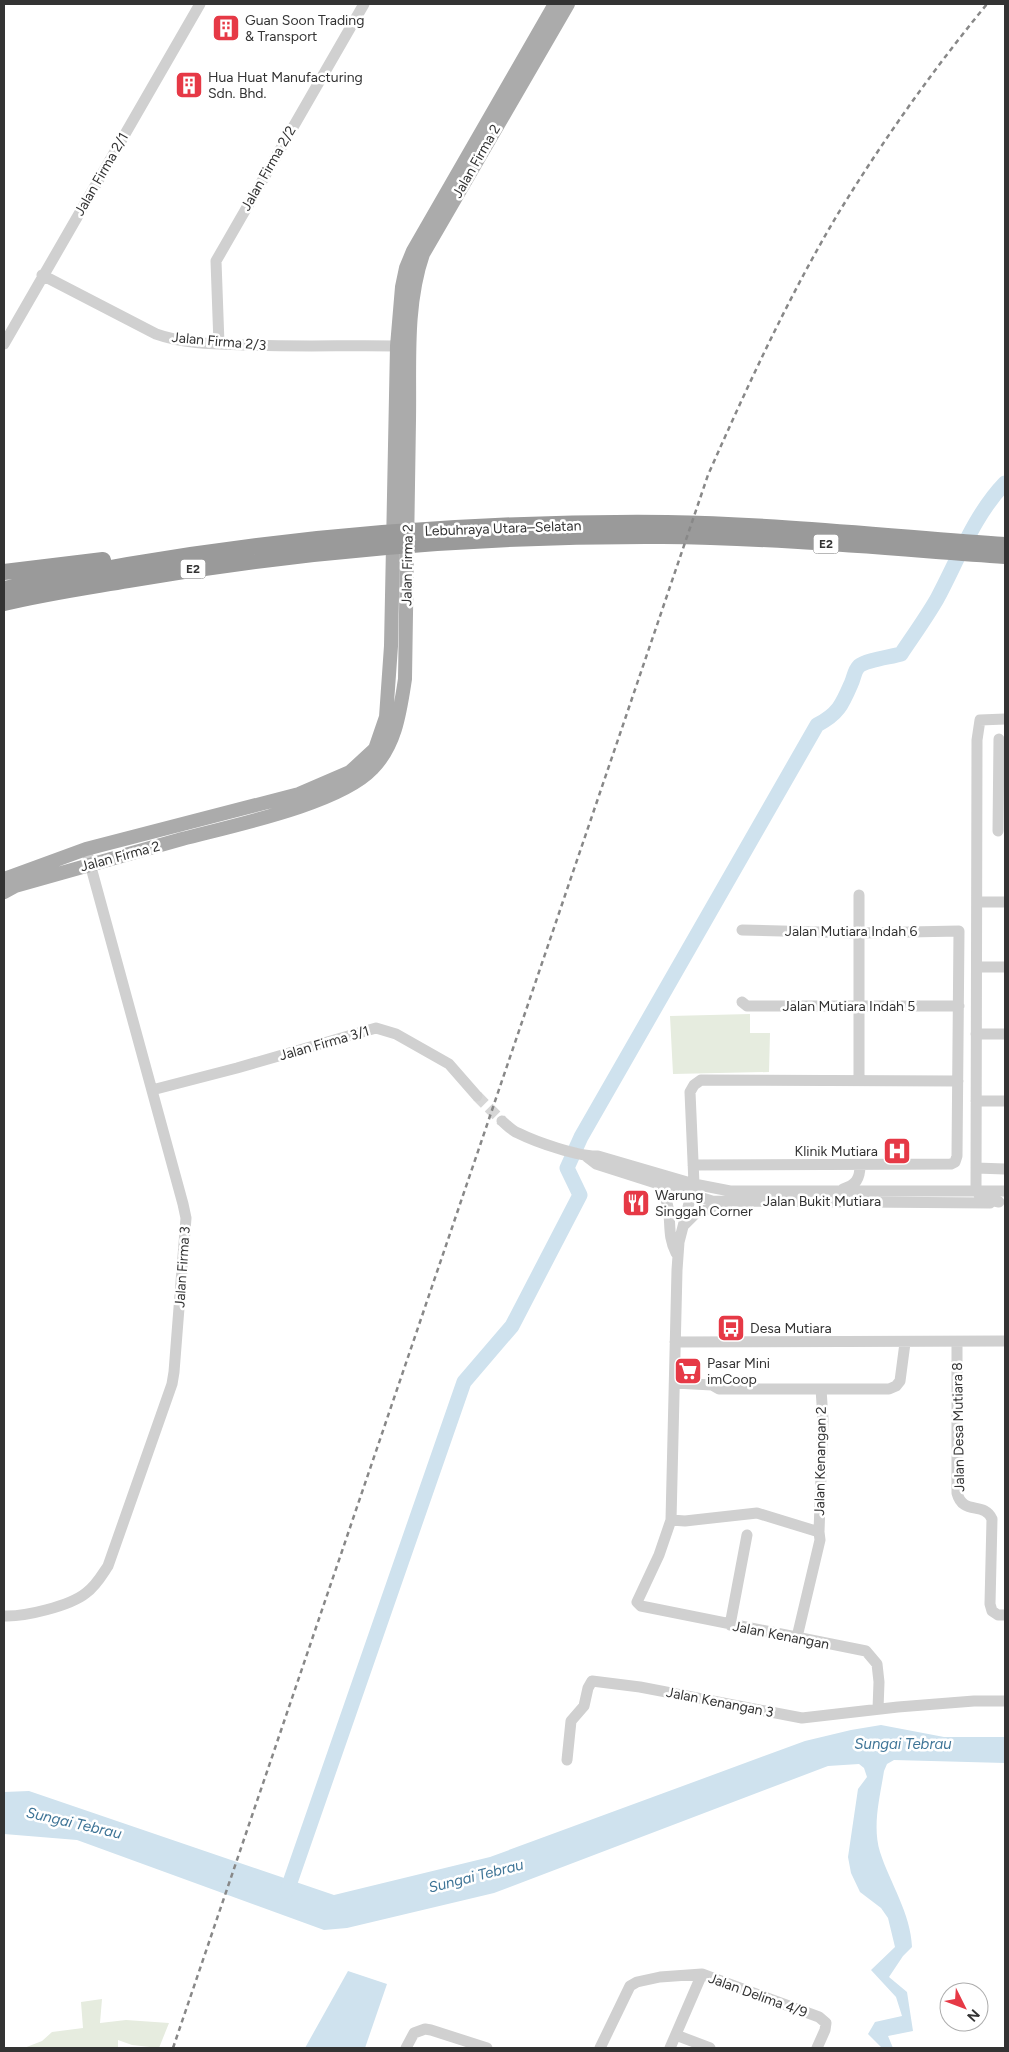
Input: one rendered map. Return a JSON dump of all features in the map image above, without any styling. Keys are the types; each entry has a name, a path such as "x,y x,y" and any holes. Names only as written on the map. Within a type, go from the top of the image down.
{"highway":[{"name":"Lebuhraya Utara–Selatan","path":"4,589 146,563 309,540 421,537 537,539 664,530 979,549 1005,556"},
{"name":"Lebuhraya Utara–Selatan","path":"4,603 199,568 383,539"},
{"path":"4,572 217,545 237,550"},
{"name":"Lebuhraya Utara–Selatan","path":"979,549 1005,545"}],"main road":[{"name":"Jalan Firma 2","path":"4,892 15,886 90,864 259,819 322,799 362,779 382,756 393,737 400,716 405,679 404,346 402,287 412,251 555,4"},
{"name":"Jalan Firma 2","path":"4,879 86,849 299,794 350,772 375,749 386,716 391,646 404,346 413,290 423,254 568,4"}],"street":[{"name":"Jalan Firma 2/1","path":"4,344 42,275 200,4"},
{"name":"Jalan Firma 2/2","path":"219,344 216,261 364,4"},
{"name":"Jalan Firma 2/3","path":"42,275 156,334 170,339 219,344 307,347 404,346"},
{"path":"1002,1202 984,1199 976,1191 977,832 978,724 980,720 985,718 1005,718"},
{"path":"977,832 1001,831 999,739"},
{"name":"Jalan Firma 3","path":"4,1616 16,1616 52,1609 86,1594 98,1580 108,1566 172,1384 186,1218 86,849"},
{"path":"859,895 859,1080"},
{"path":"977,902 1005,902"},
{"name":"Jalan Mutiara Indah 6","path":"742,930 859,933 959,931 959,1006"},
{"path":"977,967 1005,967"},
{"name":"Jalan Mutiara Indah 5","path":"742,1002 746,1006 959,1006"},
{"path":"693,1165 860,1170 950,1164 955,1162 958,1156 959,1006"},
{"name":"Jalan Firma 3/1","path":"152,1090 376,1028 396,1034 449,1064 478,1096"},
{"path":"976,1034 1005,1034"},
{"path":"671,1520 678,1257 682,1228 692,1189 690,1092 694,1085 701,1080 958,1081"},
{"path":"976,1101 1005,1101"},
{"path":"502,1121 516,1132 587,1156 598,1156 692,1189"},
{"name":"Jalan Bukit Mutiara","path":"587,1156 596,1164 656,1183 692,1189 882,1192 1005,1191"},
{"path":"976,1168 1005,1169"},
{"path":"837,1191 852,1186 860,1170"},
{"path":"860,1170 869,1186 882,1192"},
{"path":"656,1183 668,1202 672,1245 678,1257"},
{"name":"Jalan Bukit Mutiara","path":"692,1189 712,1201 1002,1202"},
{"path":"952,1202 964,1200 976,1191"},
{"path":"682,1228 695,1214 725,1201"},
{"path":"675,1342 905,1343 1005,1341"},
{"name":"Jalan Desa Mutiara 8","path":"957,1342 957,1493 959,1500 966,1506 984,1510 992,1519 990,1604 992,1611 998,1615 1005,1615"},
{"path":"675,1382 712,1385 718,1390 889,1389 896,1386 900,1381 905,1343"},
{"name":"Jalan Kenangan 2","path":"797,1637 820,1540 823,1419 821,1389"},
{"name":"Jalan Kenangan 2","path":"671,1520 685,1521 756,1514 819,1532"},
{"name":"Jalan Kenangan","path":"671,1520 659,1555 637,1602 641,1606 866,1651 877,1664 879,1682 878,1709"},
{"path":"730,1625 747,1535"},
{"name":"Jalan Kenangan 3","path":"567,1760 571,1722 583,1708 590,1683 595,1681 640,1687 802,1718 878,1709"},
{"path":"878,1709 1005,1701"},
{"path":"670,2048 702,1974"},
{"name":"Jalan Delima 4/9","path":"600,2048 630,1986 637,1982 660,1977 702,1974 819,2017 826,2023 826,2030 817,2048"},
{"path":"406,2048 414,2033 424,2029 486,2048"},
{"path":"676,2035 710,2048"}],"shaded area":[{"path":"750,1014 750,1033 770,1033 769,1072 673,1074 670,1016"},
{"path":"102,1999 100,2023 126,2020 169,2023 159,2048 132,2045 118,2040 118,2048 24,2048 42,2041 52,2032 83,2028 81,2002"}],"water":[{"name":"Sungai Tebrau","path":"881,1725 944,1737 1005,1737 1005,1763 894,1760 887,1764 884,1771 877,1822 878,1842 884,1864 908,1923 912,1947 903,1956 889,1977 907,1992 913,2031 888,2036 893,2048 882,2048 868,2034 875,2022 902,2016 896,1997 871,1970 895,1947 888,1918 881,1908 860,1892 851,1873 848,1857 858,1789 867,1777 864,1768 859,1764 828,1766 494,1893 347,1928 324,1930 77,1840 4,1834 4,1792 29,1791 334,1895 490,1857 805,1741"},
{"path":"348,1971 387,1984 365,2048 305,2048"}],"waterway":[{"path":"287,1891 464,1382 512,1326 580,1195 567,1168 581,1137 817,725 830,717 839,708 859,666 873,660 901,654 937,599 975,523 1005,483"}],"tunnel":[{"path":"477,1096 502,1121"}],"railway":[{"path":"173,2048 708,475 768,344 836,217 908,108 987,4"}],"place":[{"name":"Guan Soon Trading & Transport","path":"226,28"},
{"name":"Hua Huat Manufacturing Sdn. Bhd.","path":"189,85"},
{"name":"Klinik Mutiara","path":"897,1151"},
{"name":"Warung Singgah Corner","path":"636,1203"},
{"name":"Desa Mutiara","path":"731,1328"},
{"name":"Pasar Mini imCoop","path":"688,1371"}]}
